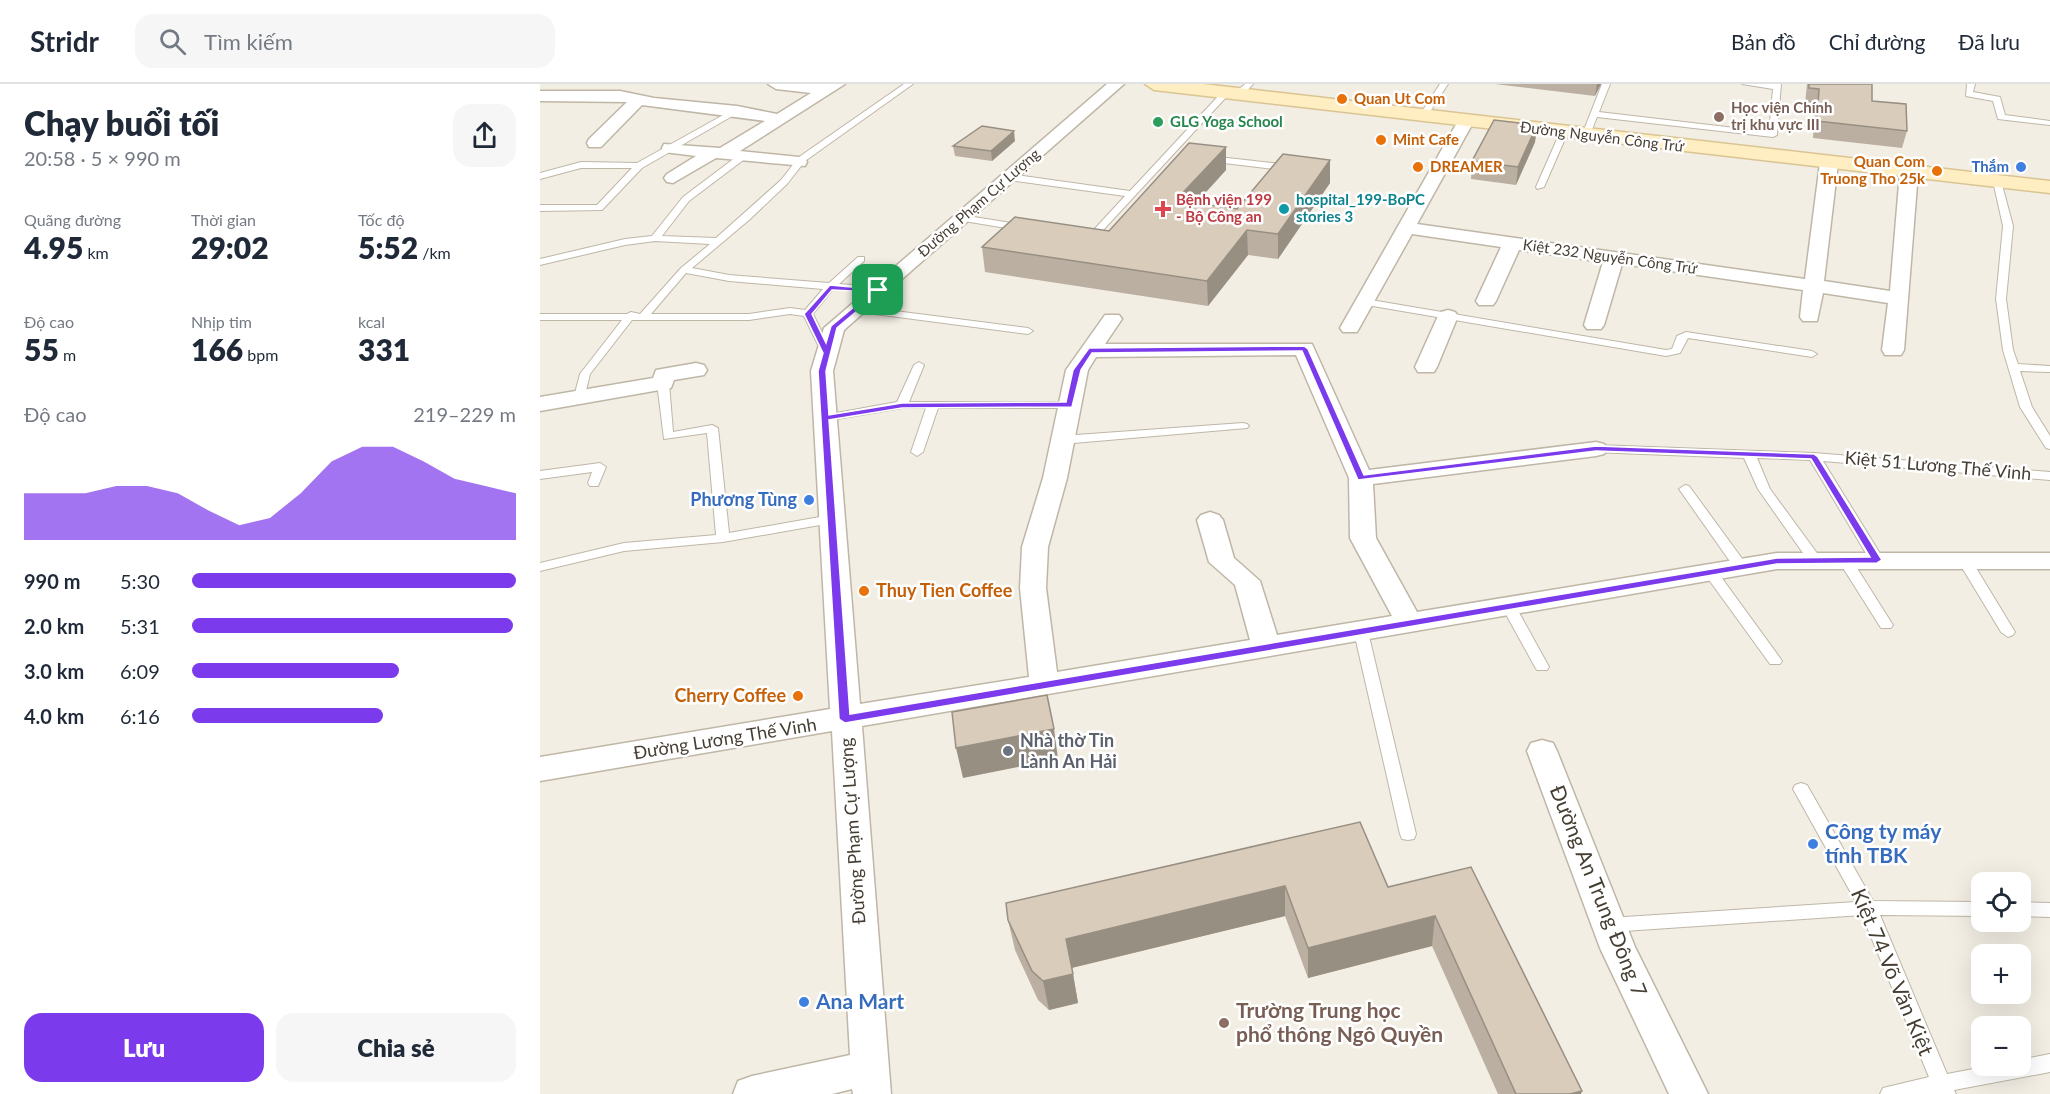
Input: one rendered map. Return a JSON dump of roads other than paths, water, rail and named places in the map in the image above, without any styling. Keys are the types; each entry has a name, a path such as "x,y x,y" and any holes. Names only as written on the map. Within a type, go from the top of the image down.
{"street":[{"path":"776,84 831,87"},
{"name":"Đường Phạm Cự Lượng","path":"871,1081 822,371 834,328 1116,84"},
{"name":"Đường Nguyễn Công Trứ","path":"1154,84 1238,90 1423,116 2050,187"},
{"path":"673,178 781,119 831,87"},
{"path":"540,96 620,96 738,111 781,119"},
{"path":"550,110 560,96"},
{"path":"595,143 638,100"},
{"path":"1350,328 1466,121"},
{"path":"670,148 800,162"},
{"path":"1810,317 1829,163"},
{"path":"1893,350 1909,172"},
{"name":"Kiệt 232 Nguyễn Công Trứ","path":"1406,228 1899,298"},
{"path":"1486,302 1512,243"},
{"path":"1594,325 1614,258"},
{"path":"1425,367 1448,316"},
{"path":"1044,685 1033,588 1035,547 1055,478 1077,370 1112,319"},
{"path":"1089,351 1304,349 1361,478 1363,538 1410,624"},
{"path":"540,404 663,382 664,375 696,370"},
{"name":"Kiệt 51 Lương Thế Vinh","path":"1361,478 1596,449"},
{"path":"1210,520 1222,562 1247,581 1267,648"},
{"name":"Đường Lương Thế Vinh","path":"540,769 1777,561 2050,561"},
{"name":"Đường An Trung Đông 7","path":"1542,751 1609,925 1689,1094"},
{"path":"752,1094 871,1081"}],"lane":[{"path":"644,315 684,270 715,241 746,218 784,182 800,162 909,84"},
{"path":"1423,116 1444,84"},
{"path":"1586,135 1606,84"},
{"path":"1594,114 1773,135 1777,86 1746,84"},
{"path":"1971,84 1969,94 1997,99 2001,117 2050,123"},
{"path":"1068,235 1090,238 1169,154 1238,90"},
{"path":"540,208 599,208 639,166 738,111"},
{"path":"1540,187 1564,132"},
{"path":"1169,154 1181,156"},
{"path":"655,238 686,199 743,156"},
{"path":"1205,158 1300,170"},
{"path":"540,176 581,165 639,166"},
{"path":"1008,177 1132,194"},
{"path":"1996,182 2008,226 2001,299 2008,350 2026,407 2050,445"},
{"path":"961,218 1036,230"},
{"path":"540,262 625,242 655,238 715,241"},
{"path":"808,314 830,287 861,259"},
{"path":"684,270 830,287 878,290"},
{"path":"1365,302 1666,352 1676,351 1681,338 1686,335 1812,354"},
{"path":"856,309 1028,331"},
{"path":"540,317 644,315 750,317 789,311 808,314"},
{"path":"808,314 827,353"},
{"path":"580,398 585,374 631,315"},
{"path":"902,405 919,365"},
{"path":"2014,367 2050,369"},
{"path":"663,382 668,437 712,428 723,537"},
{"path":"825,418 902,405 1069,405"},
{"path":"917,452 933,406"},
{"path":"1062,440 1243,426"},
{"name":"Kiệt 51 Lương Thế Vinh","path":"1596,449 1814,457 2050,476"},
{"path":"1749,455 1764,489 1815,560"},
{"path":"1814,457 1877,560"},
{"path":"540,475 600,467 594,483"},
{"path":"1685,489 1742,567"},
{"path":"540,567 624,547 723,537 831,519"},
{"path":"1845,560 1886,625"},
{"path":"1965,561 2008,632"},
{"path":"1711,573 1775,661"},
{"path":"1509,607 1542,667"},
{"path":"1361,632 1408,834"},
{"name":"Kiệt 74 Võ Văn Kiệt","path":"1801,789 1868,908 1943,1089"},
{"path":"1609,925 1868,908 1971,909"},
{"path":"2031,909 2050,910"},
{"path":"1890,1094 1943,1089 2050,1063"}],"place":[{"name":"Quan Ut Com","path":"1342,99"},
{"name":"Học viện Chính trị khu vực III","path":"1719,117"},
{"name":"GLG Yoga School","path":"1158,122"},
{"name":"Mint Cafe","path":"1381,140"},
{"name":"DREAMER","path":"1418,167"},
{"name":"Thắm","path":"2021,167"},
{"name":"Quan Com Truong Tho 25k","path":"1937,171"},
{"name":"Bệnh viện 199 - Bộ Công an","path":"1163,209"},
{"name":"hospital_199-BoPC stories 3","path":"1284,209"},
{"name":"Phương Tùng","path":"809,500"},
{"name":"Thuy Tien Coffee","path":"864,591"},
{"name":"Cherry Coffee","path":"798,696"},
{"name":"Nhà thờ Tin Lành An Hải","path":"1008,751"},
{"name":"Công ty máy tính TBK","path":"1813,844"},
{"name":"Ana Mart","path":"804,1002"},
{"name":"Trường Trung học phổ thông Ngô Quyền","path":"1224,1023"}]}
